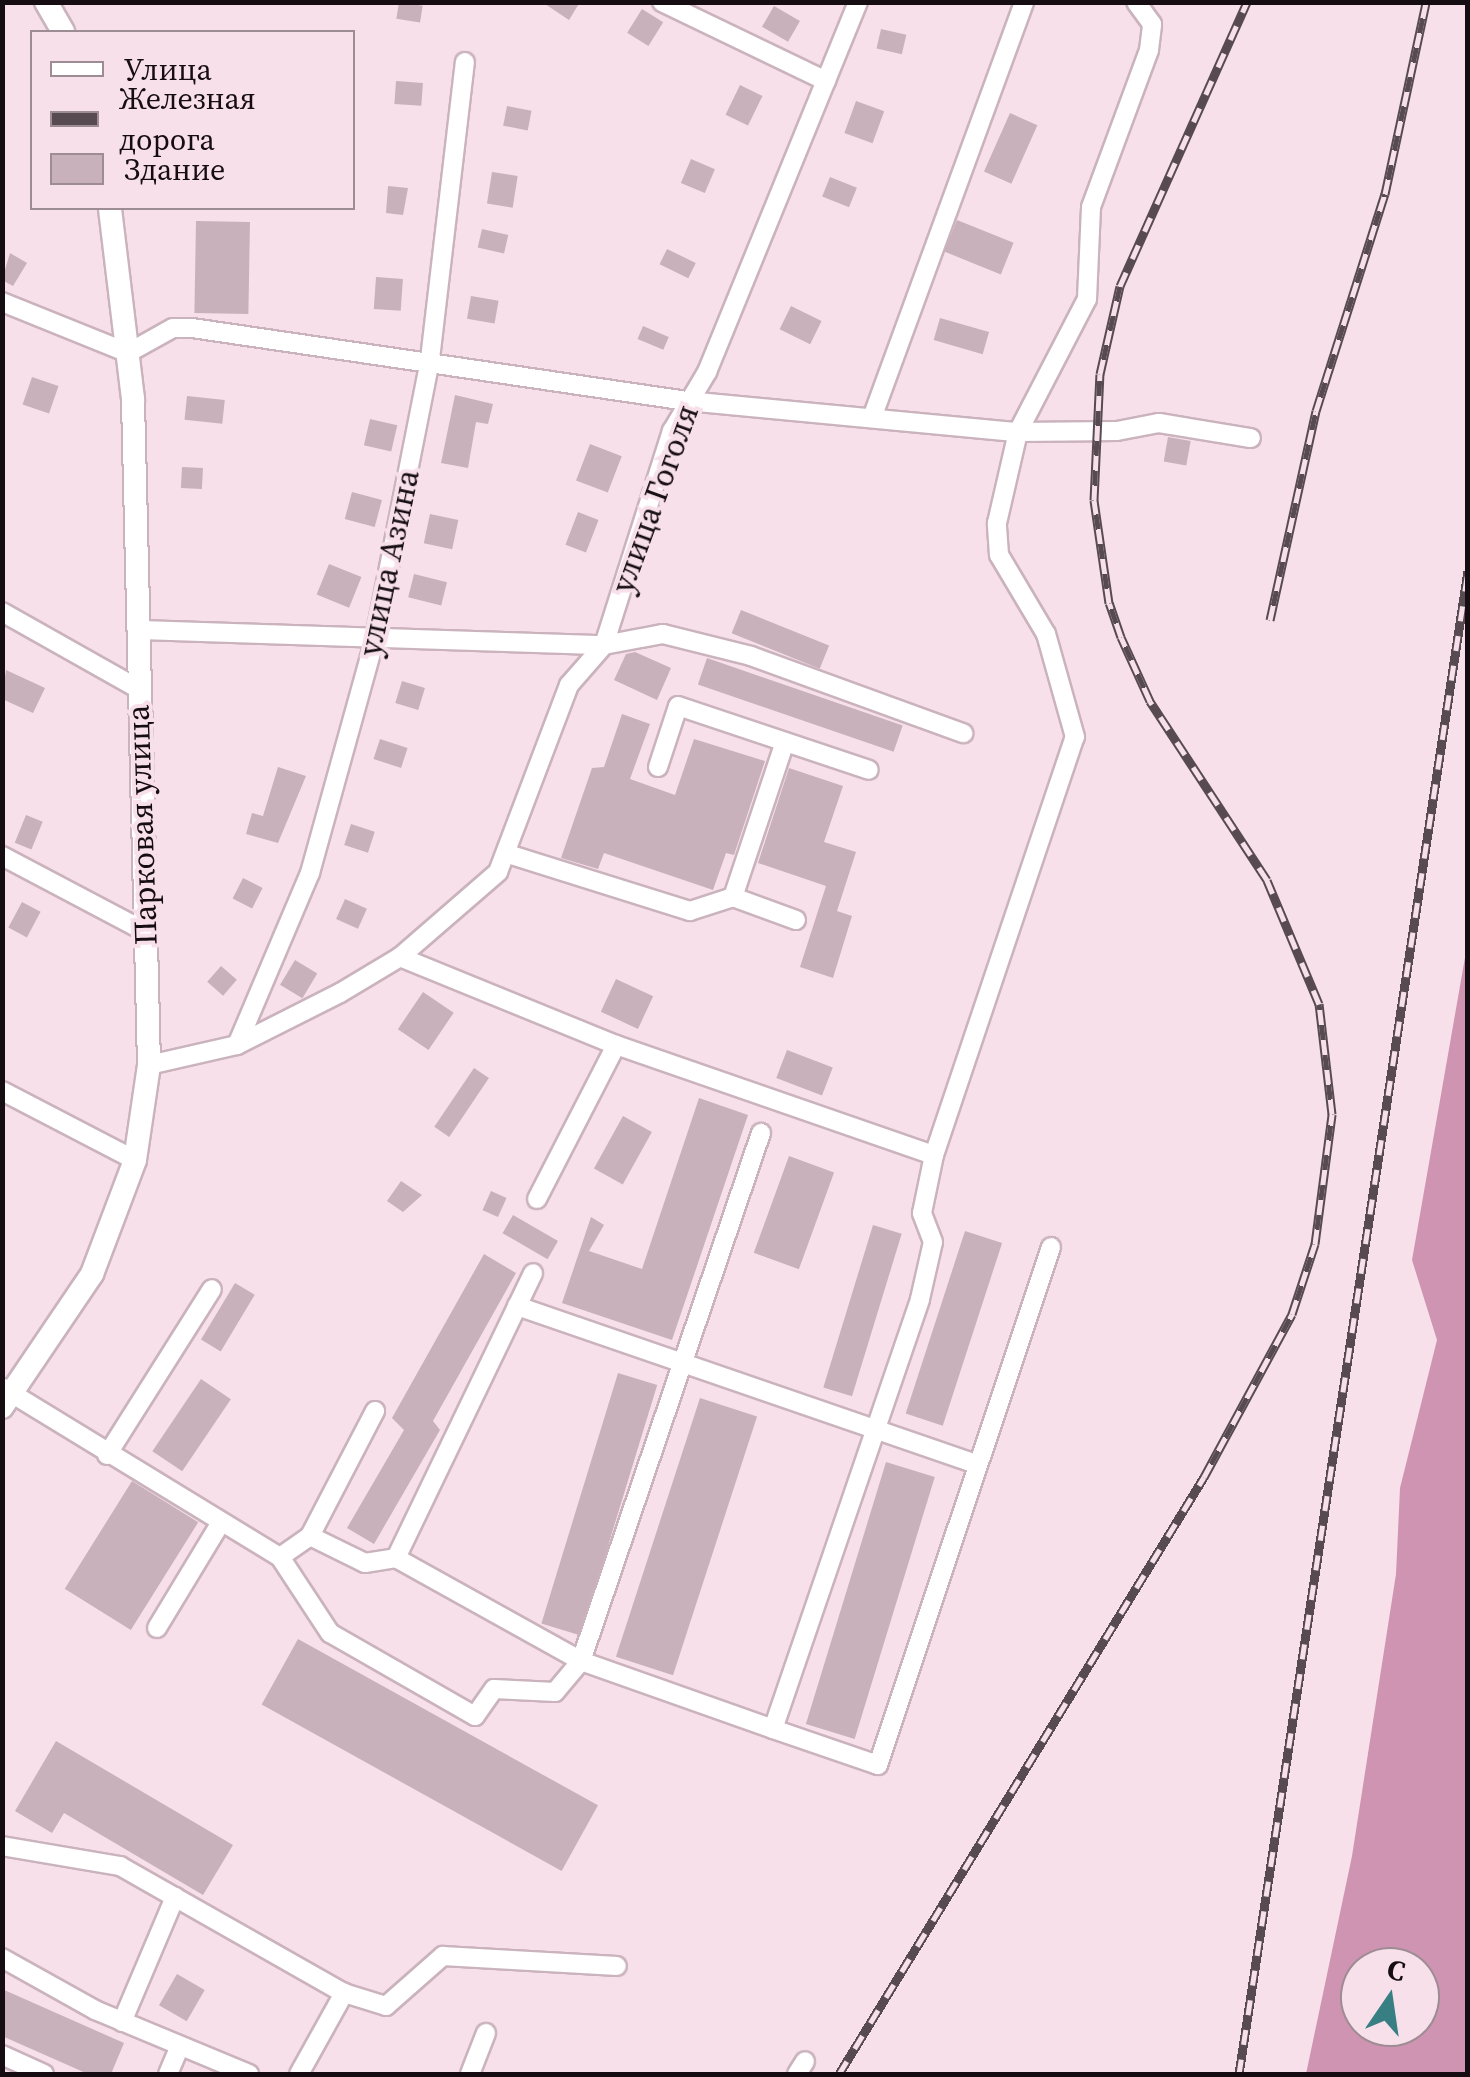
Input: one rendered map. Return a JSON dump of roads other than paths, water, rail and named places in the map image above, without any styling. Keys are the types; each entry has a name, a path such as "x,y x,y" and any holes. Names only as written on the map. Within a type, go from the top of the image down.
{"main road":[{"path":"46,2 62,30"},
{"name":"Парковая улица","path":"6,1396 92,1274 135,1160 150,1065 137,688 141,630 128,354 110,210"}],"street":[{"path":"662,2 826,80"},
{"name":"улица Гоголя","path":"150,1065 238,1045 400,957 488,882 508,854 568,685 604,645 686,402 707,372 858,2"},
{"path":"872,418 1024,2"},
{"path":"773,1729 932,1257 922,1213 934,1155 1075,737 1046,634 999,555 998,523 1018,432 1088,300 1091,207 1149,50 1152,24 1136,2"},
{"name":"улица Азина","path":"238,1045 310,873 375,638 430,359 465,62"},
{"path":"2,302 128,354 174,328 192,328 430,359 686,402 1018,432 1117,432 1159,423 1250,438"},
{"path":"2,612 137,688"},
{"path":"141,630 604,645 663,634 751,656 962,733"},
{"path":"658,767 678,706 870,770"},
{"path":"733,897 785,742"},
{"path":"508,854 690,911 733,897 796,920"},
{"path":"2,856 146,932"},
{"path":"400,957 616,1045 934,1155"},
{"path":"537,1199 616,1045"},
{"path":"2,1091 135,1160"},
{"path":"6,1396 280,1557 330,1633 476,1716 494,1689 555,1692 581,1660 687,1365 761,1133"},
{"path":"310,1536 365,1562 396,1558 581,1660 878,1766 1051,1247"},
{"path":"396,1558 533,1273"},
{"path":"107,1455 212,1289"},
{"path":"517,1306 976,1464"},
{"path":"280,1557 310,1536 374,1412"},
{"path":"157,1628 220,1524"},
{"path":"2,1846 120,1866 344,1993 386,2006 443,1956 617,1966"},
{"path":"122,2022 175,1897"},
{"path":"2,1958 122,2022 249,2074"},
{"path":"300,2074 344,1993"},
{"path":"470,2074 486,2033"},
{"path":"168,2074 180,2046"},
{"path":"2,2056 44,2074"}],"railway":[{"path":"839,2074 1204,1477 1292,1314 1315,1244 1332,1114 1319,1004 1267,880 1150,701 1121,637 1109,603 1094,500 1100,374 1120,286 1247,2"},
{"path":"1270,620 1316,411 1385,194 1426,2"},
{"path":"1239,2074 1468,571"}]}
